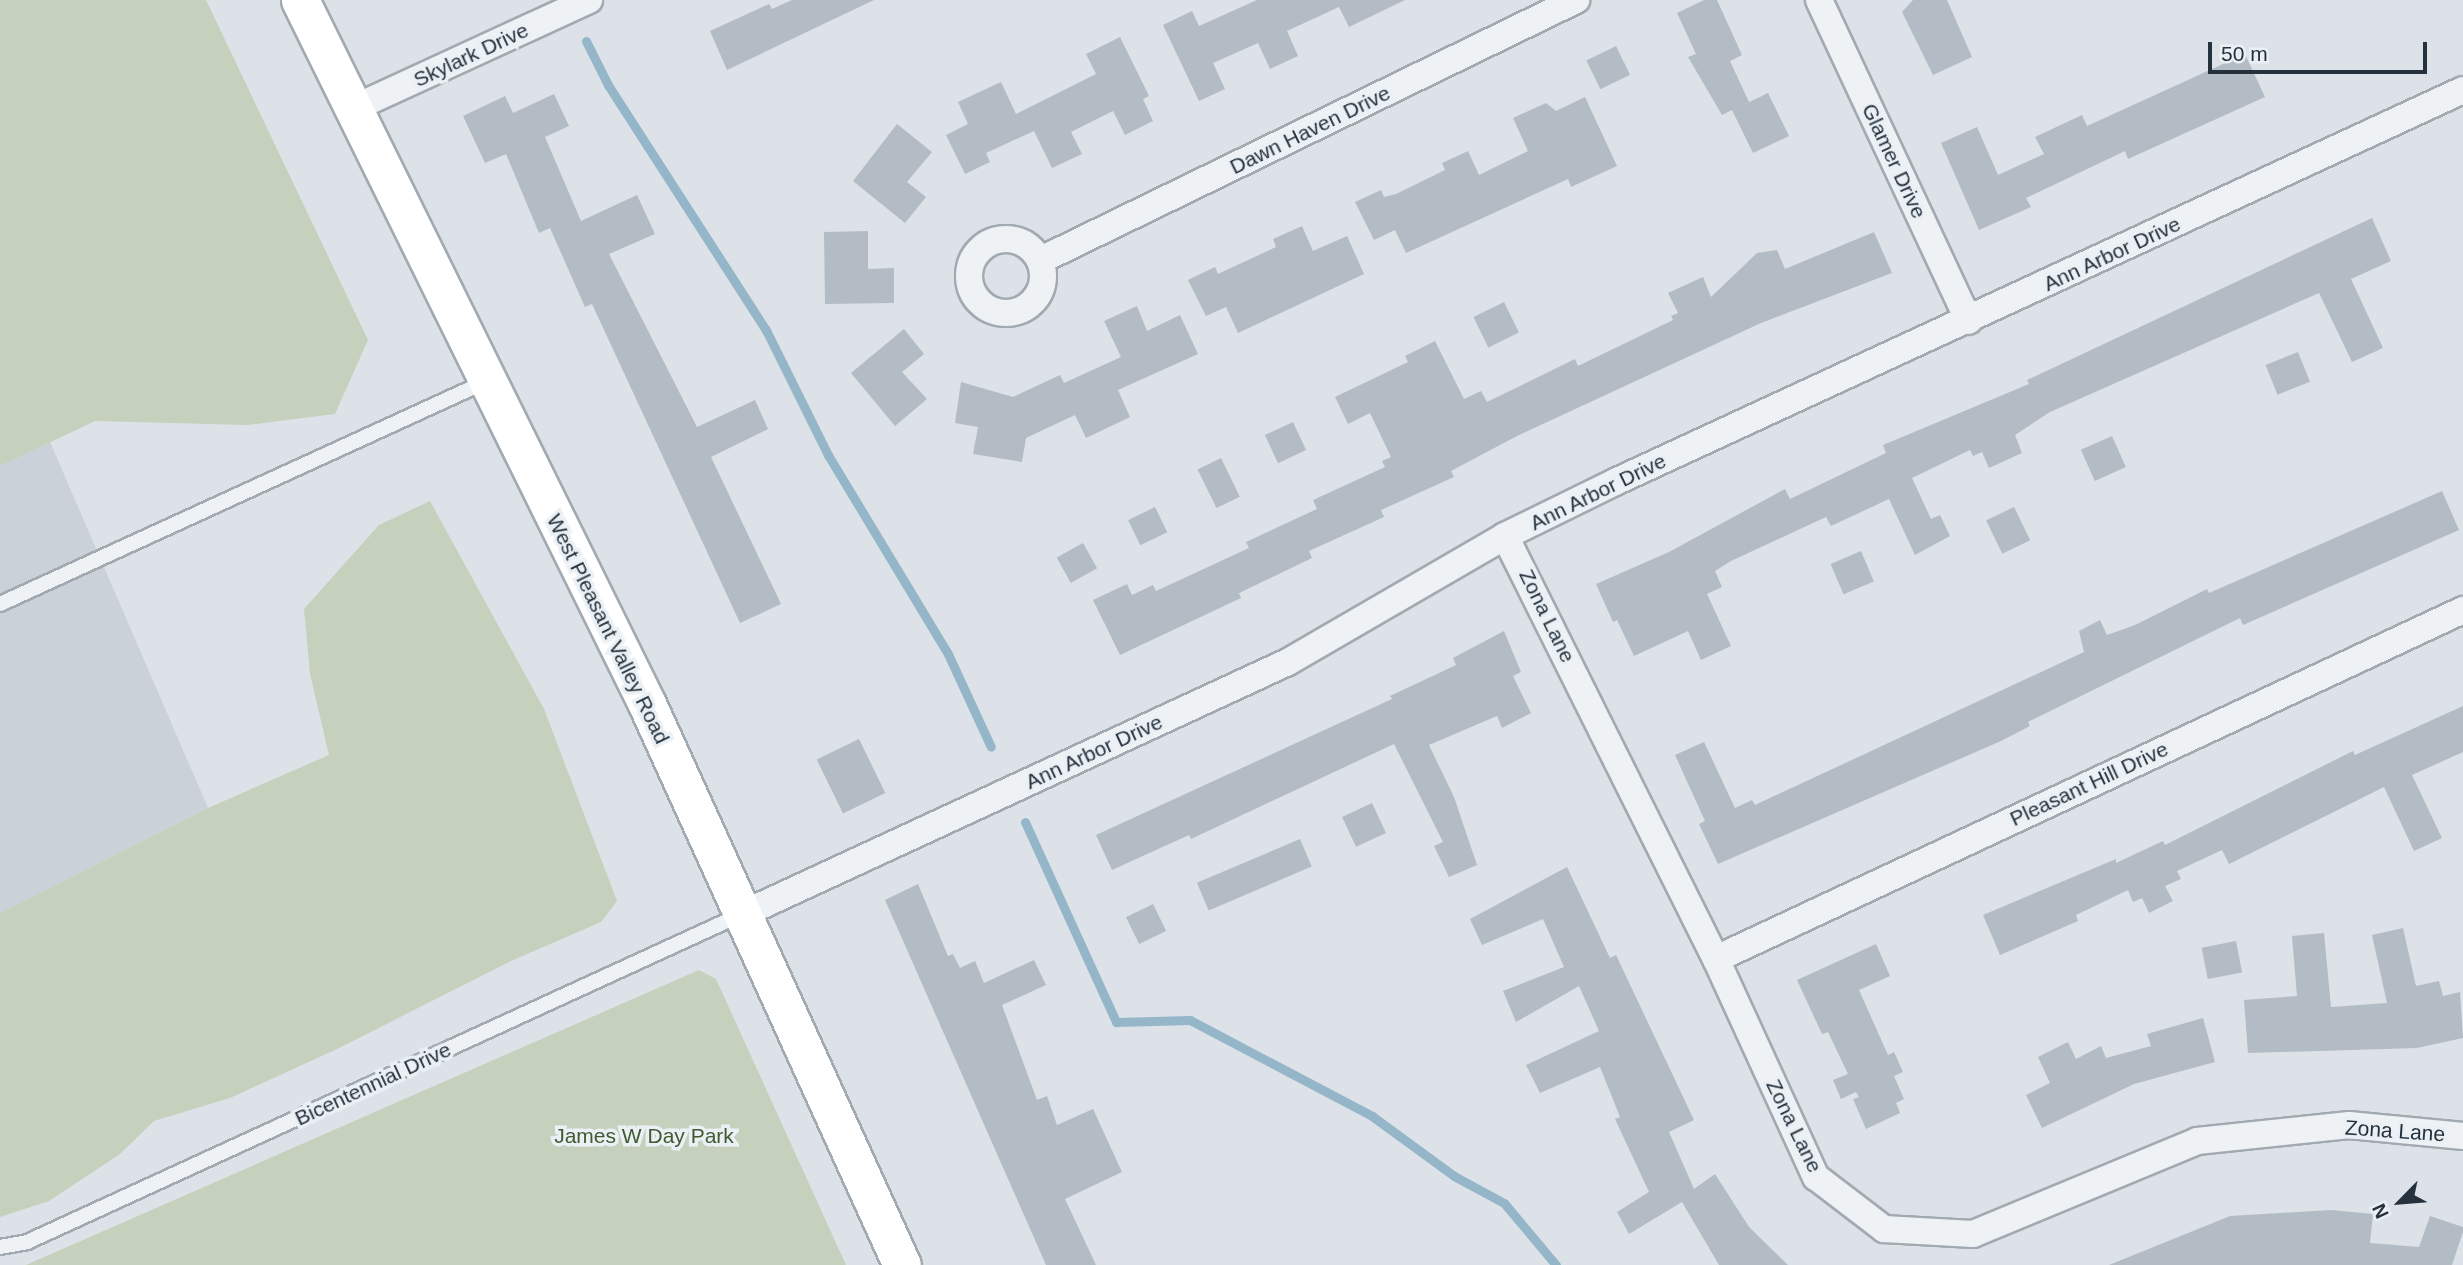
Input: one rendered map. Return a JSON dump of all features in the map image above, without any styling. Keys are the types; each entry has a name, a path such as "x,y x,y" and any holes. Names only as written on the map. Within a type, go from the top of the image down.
{"main road":[{"name":"West Pleasant Valley Road","path":"300,0 485,382 647,704 902,1265"}],"street":[{"name":"Skylark Drive","path":"352,109 589,0"},
{"name":"Dawn Haven Drive","path":"1043,259 1576,0"},
{"name":"Glamer Drive","path":"1819,0 1969,321"},
{"name":"Ann Arbor Drive","path":"743,914 1288,662 1506,536 2463,90"},
{"name":"Zona Lane","path":"1506,536 1716,959 1816,1177 1884,1229 1973,1234 2197,1141 2348,1125 2463,1136"},
{"name":"Pleasant Hill Drive","path":"1716,959 2463,610"}],"lane":[{"path":"0,604 485,382"},
{"name":"Bicentennial Drive","path":"0,1247 27,1242 743,914"}],"shaded area":[{"path":"50,442 208,808 0,913 0,466"}],"green space":[{"path":"0,0 206,0 368,340 335,414 247,425 95,421 0,466"},
{"path":"430,501 544,709 617,901 601,922 511,961 337,1049 230,1098 154,1121 120,1154 49,1201 0,1217 0,913 208,808 329,755 310,674 304,609 379,525"},
{"name":"James W Day Park","path":"699,970 716,979 846,1265 26,1265"}],"building":[{"path":"792,0 874,0 727,70 710,31 769,4 772,9"},
{"path":"1257,0 1405,0 1349,27 1339,7 1287,31 1298,56 1270,69 1258,43 1213,63 1225,89 1199,101 1163,25 1192,11 1199,26"},
{"path":"1704,0 1717,0 1742,55 1730,61 1749,102 1735,109 1768,93 1789,136 1753,153 1732,110 1722,115 1688,57 1696,54 1677,13"},
{"path":"1913,0 1947,0 1972,57 1933,75 1902,12"},
{"path":"1120,37 1149,96 1143,99 1153,121 1125,135 1113,111 1071,132 1082,154 1052,168 1034,131 986,153 990,162 965,174 946,135 968,124 958,102 1001,82 1016,114 1096,74 1086,54"},
{"path":"1616,46 1630,75 1600,89 1586,60"},
{"path":"2245,54 2265,97 2128,159 2125,151 2026,198 2031,207 1979,230 1941,143 1977,127 1998,175 2044,154 2035,137 2082,115 2087,126"},
{"path":"554,94 569,126 545,137 581,221 637,195 655,234 609,254 697,427 755,400 768,429 711,457 781,604 740,623 592,304 585,307 550,228 539,233 506,154 485,163 463,116 505,96 513,113"},
{"path":"1585,97 1617,166 1571,187 1568,179 1406,253 1395,230 1374,240 1355,202 1381,190 1384,197 1396,194 1445,170 1442,163 1468,151 1479,175 1528,151 1513,118 1546,103 1556,111"},
{"path":"897,124 932,152 907,182 926,197 905,223 853,181"},
{"path":"2372,218 2391,261 2351,279 2383,348 2352,362 2319,293 2050,412 2015,435 2022,453 1989,468 1982,452 1973,456 1970,450 1912,478 1931,519 1940,515 1950,536 1915,555 1889,499 1831,526 1826,517 1731,561 1715,571 1722,587 1707,594 1731,646 1701,660 1688,631 1634,656 1617,620 1613,622 1596,584 1669,552 1785,489 1790,499 1886,453 1883,445 2029,384 2027,380"},
{"path":"1302,226 1313,251 1347,236 1364,274 1238,333 1226,307 1206,316 1188,280 1215,267 1218,274 1276,247 1273,239"},
{"path":"868,231 868,269 894,268 894,303 825,304 824,232"},
{"path":"1874,232 1892,273 1761,323 1519,435 1451,471 1454,477 1381,510 1384,517 1309,551 1312,558 1239,593 1241,598 1120,655 1093,600 1127,584 1132,595 1153,585 1156,591 1249,548 1246,542 1317,509 1313,500 1385,467 1382,461 1391,457 1370,413 1348,424 1335,397 1408,362 1405,356 1435,341 1464,399 1481,391 1487,402 1575,359 1578,366 1673,320 1671,316 1678,313 1668,293 1703,277 1711,297 1757,253 1777,250 1785,269"},
{"path":"1504,302 1519,333 1488,347 1473,317"},
{"path":"1137,306 1147,331 1180,315 1198,354 1118,390 1130,417 1086,438 1075,415 1026,438 1022,462 973,454 978,427 955,423 961,382 1013,397 1060,375 1064,383 1121,357 1104,321"},
{"path":"904,329 924,354 902,372 927,399 895,426 851,373"},
{"path":"2298,352 2310,382 2278,395 2266,365"},
{"path":"1293,422 1306,450 1278,463 1265,435"},
{"path":"2112,436 2126,467 2095,481 2081,450"},
{"path":"1221,458 1240,497 1216,508 1198,469"},
{"path":"2442,491 2459,530 2243,625 2240,618 2028,722 2030,726 2001,741 1718,864 1699,824 1705,821 1675,755 1704,742 1735,808 1752,800 1755,805 2084,652 2079,631 2100,620 2107,635 2135,625 2207,589 2209,593"},
{"path":"1155,507 1167,532 1140,545 1128,520"},
{"path":"2014,507 2030,540 2002,554 1986,521"},
{"path":"1083,543 1097,568 1071,583 1057,558"},
{"path":"1861,551 1874,581 1844,594 1831,564"},
{"path":"1504,631 1521,672 1513,676 1531,713 1502,728 1497,716 1429,745 1454,797 1477,865 1449,877 1434,846 1443,842 1394,744 1191,839 1189,835 1112,870 1096,835 1392,699 1390,696 1456,665 1453,658"},
{"path":"2463,706 2463,752 2412,775 2442,838 2414,851 2384,787 2229,864 2222,850 2177,871 2181,879 2165,886 2173,901 2149,913 2142,898 2133,902 2128,890 2076,915 2078,921 2000,955 1983,915 2116,859 2116,863 2163,841 2165,845 2353,751 2355,755"},
{"path":"859,739 885,793 843,814 817,760"},
{"path":"1372,803 1386,833 1356,847 1342,817"},
{"path":"1300,839 1312,867 1209,910 1197,883"},
{"path":"1567,867 1610,958 1616,955 1694,1120 1669,1132 1694,1189 1715,1174 1749,1227 1788,1265 1719,1265 1682,1202 1629,1234 1617,1212 1649,1192 1615,1119 1620,1117 1600,1067 1540,1093 1526,1065 1599,1031 1579,986 1516,1022 1503,991 1564,967 1543,919 1482,945 1470,919"},
{"path":"918,884 948,956 953,954 960,968 975,961 984,983 1034,960 1046,985 1002,1005 1037,1100 1047,1096 1057,1125 1093,1109 1122,1172 1065,1199 1096,1265 1046,1265 885,900"},
{"path":"1153,904 1166,931 1139,944 1126,917"},
{"path":"2403,928 2416,986 2439,981 2443,996 2460,992 2463,1038 2417,1048 2248,1053 2244,1000 2297,996 2292,936 2324,933 2331,1007 2387,1003 2372,935"},
{"path":"2236,941 2242,972 2208,979 2202,948"},
{"path":"1876,944 1890,976 1859,990 1888,1055 1894,1052 1903,1072 1894,1076 1904,1099 1896,1103 1900,1113 1866,1129 1853,1099 1859,1097 1856,1092 1841,1099 1833,1080 1848,1074 1828,1032 1822,1034 1797,980"},
{"path":"2203,1018 2215,1062 2134,1084 2042,1128 2026,1095 2050,1083 2038,1057 2068,1042 2076,1059 2101,1046 2106,1058 2151,1046 2147,1034"},
{"path":"2331,1210 2373,1214 2370,1243 2419,1247 2430,1216 2463,1227 2463,1232 2452,1265 2109,1265 2230,1216"}],"waterway":[{"path":"586,41 608,85 766,330 828,455 948,654 991,747"},
{"path":"1025,822 1116,1022 1190,1020 1372,1116 1454,1176 1504,1203 1556,1265"}]}
